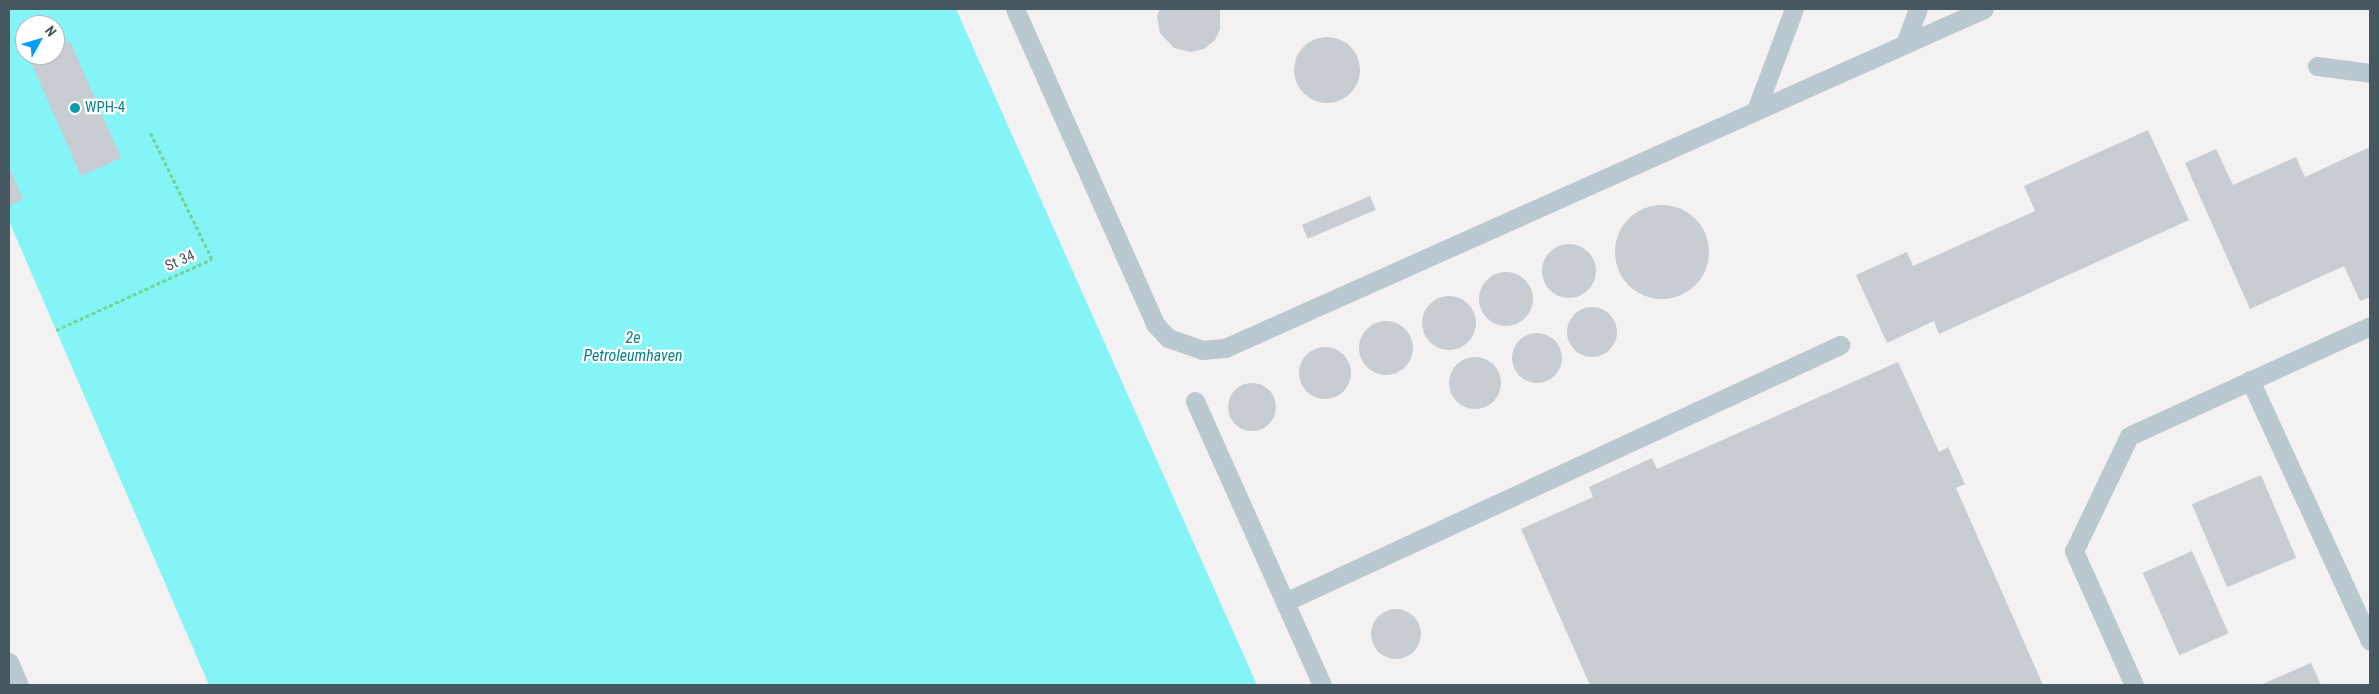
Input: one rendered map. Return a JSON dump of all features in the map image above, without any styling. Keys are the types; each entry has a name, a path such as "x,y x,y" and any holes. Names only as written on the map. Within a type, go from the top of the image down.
{"lane":[{"path":"1015,9 1155,324 1168,338 1202,350 1225,348 1984,9"},
{"path":"1756,110 1794,9"},
{"path":"1905,44 1918,9"},
{"path":"2317,66 2370,72"},
{"path":"2134,685 2074,550 2129,436 2370,326"},
{"path":"1285,602 1840,345"},
{"path":"2250,380 2369,633"},
{"path":"1195,401 1322,685"},
{"path":"9,662 19,685"}],"path":[{"name":"St 34","path":"56,330 212,259 150,132"}],"water":[{"name":"2e Petroleumhaven","path":"9,9 956,9 1257,685 209,685 9,221"}],"building":[{"path":"1160,9 1220,9 1220,29 1215,40 1204,49 1191,52 1174,48 1160,33 1157,16"},
{"path":"1327,37 1339,40 1350,47 1357,58 1360,70 1357,82 1350,93 1339,100 1327,103 1315,100 1304,93 1297,82 1294,70 1297,58 1304,47 1315,40"},
{"name":"WPH-4","path":"70,41 121,158 81,176 32,65 65,65 65,43"},
{"path":"2148,130 2189,220 1939,334 1934,321 1887,343 1856,275 1907,252 1913,266 2035,211 2024,186"},
{"path":"2370,147 2370,297 2360,301 2344,266 2250,309 2185,163 2216,149 2233,185 2296,157 2305,177"},
{"path":"9,167 23,199 9,206"},
{"path":"1370,196 1376,210 1308,239 1302,225"},
{"path":"1653,205 1671,205 1696,218 1706,234 1709,252 1706,270 1696,286 1671,299 1653,299 1628,286 1615,261 1615,243 1628,218"},
{"path":"1564,244 1574,244 1584,248 1592,256 1596,271 1592,286 1584,294 1574,298 1564,298 1554,294 1546,286 1542,276 1542,266 1546,256 1554,248"},
{"path":"1506,272 1516,274 1525,280 1531,289 1533,299 1531,309 1525,318 1516,324 1506,326 1496,324 1487,318 1481,309 1479,299 1481,289 1487,280 1496,274"},
{"path":"1444,296 1454,296 1468,304 1474,313 1476,323 1474,333 1468,342 1454,350 1444,350 1434,345 1427,338 1422,328 1422,318 1427,308 1434,301"},
{"path":"1587,307 1597,307 1610,314 1617,327 1617,337 1610,350 1597,357 1587,357 1578,353 1571,346 1567,337 1567,327 1571,318 1578,311"},
{"path":"1381,321 1391,321 1401,325 1409,333 1413,348 1409,363 1401,371 1391,375 1381,375 1371,371 1363,363 1359,353 1359,343 1363,333 1371,325"},
{"path":"1532,333 1542,333 1555,340 1562,353 1562,363 1555,376 1542,383 1532,383 1523,379 1516,372 1512,363 1512,353 1516,344 1523,337"},
{"path":"1320,347 1330,347 1344,354 1351,368 1351,378 1344,392 1330,399 1320,399 1310,395 1303,388 1299,378 1299,368 1303,358 1310,351"},
{"path":"1475,357 1485,359 1493,365 1499,373 1501,383 1499,393 1493,401 1485,407 1475,409 1465,407 1457,401 1451,393 1449,383 1451,373 1457,365 1465,359"},
{"path":"1898,362 1939,452 1948,447 1965,484 1956,488 2043,685 1590,685 1521,529 1593,497 1589,487 1652,458 1657,469"},
{"path":"1252,383 1261,385 1269,390 1274,398 1276,407 1274,416 1269,424 1261,429 1252,431 1243,429 1235,424 1230,416 1228,407 1230,398 1235,390 1243,385"},
{"path":"2261,475 2296,558 2227,587 2192,504"},
{"path":"2192,551 2229,633 2179,655 2143,573"},
{"path":"1391,609 1401,609 1414,616 1421,629 1421,639 1414,652 1401,659 1391,659 1382,655 1375,648 1371,639 1371,629 1375,620 1382,613"},
{"path":"2311,663 2321,685 2260,685"}],"place":[{"name":"WPH-4","path":"75,108"}]}
